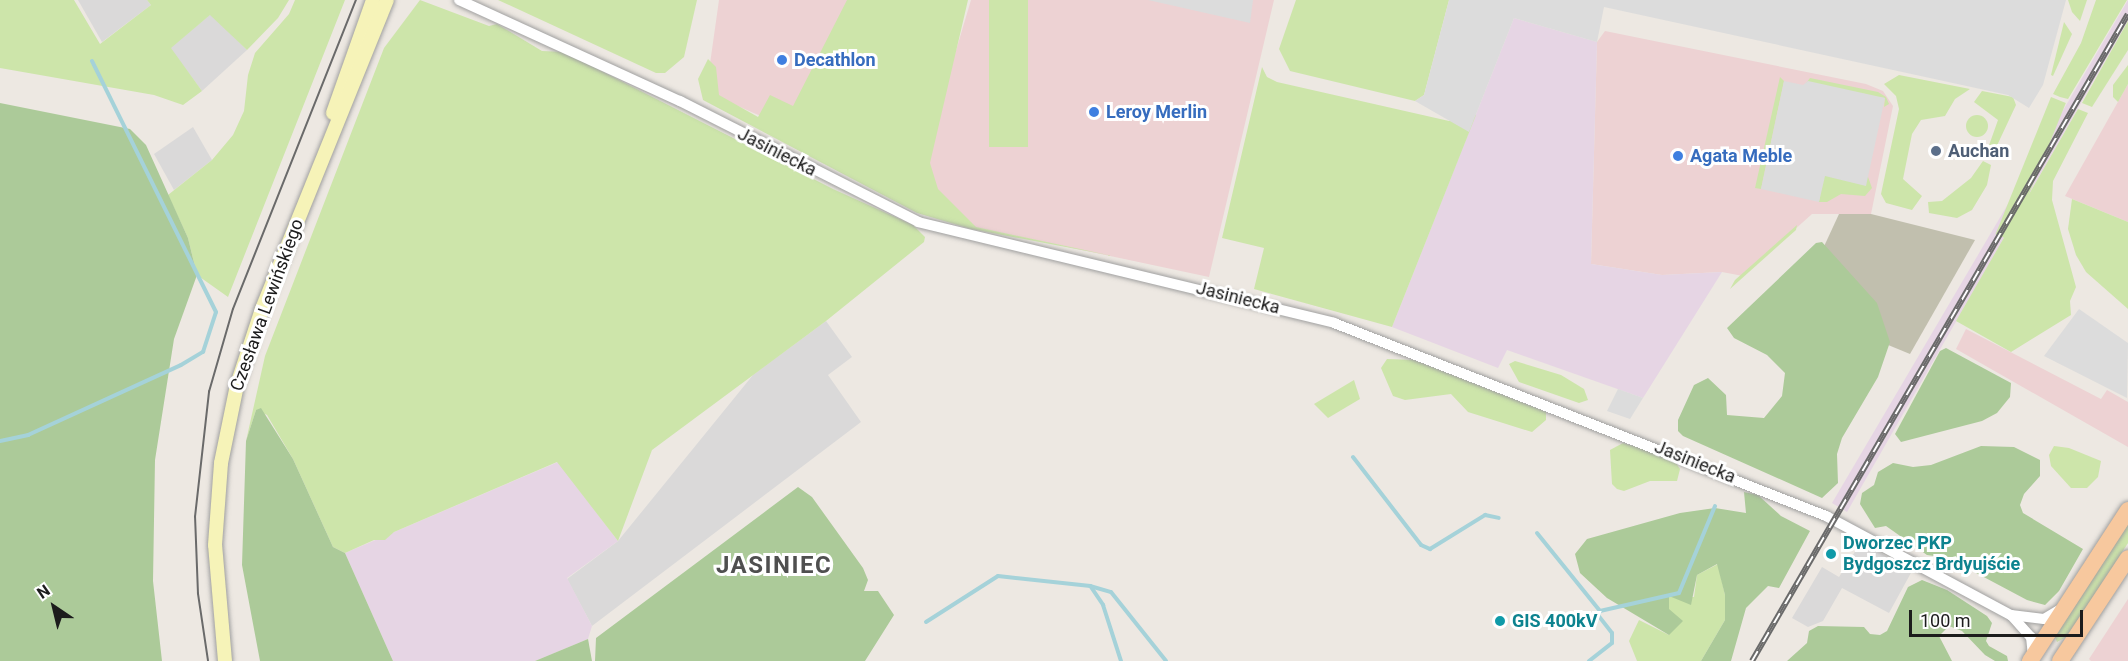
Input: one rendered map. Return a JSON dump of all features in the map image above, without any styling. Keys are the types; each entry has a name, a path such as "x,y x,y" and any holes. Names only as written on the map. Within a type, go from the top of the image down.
{"main road":[{"path":"2031,659 2128,510"},
{"path":"2060,661 2128,558"}],"street":[{"name":"Czesława Lewińskiego","path":"317,167 373,0"},
{"name":"Czesława Lewińskiego","path":"225,661 215,545 227,427 253,334 317,167 387,0"},
{"name":"Jasiniecka","path":"459,0 680,101 903,216 970,238 1068,257 1334,323 1638,439 1826,516 2011,615 2031,637 2031,659"},
{"name":"Jasiniecka","path":"2011,615 2044,619 2072,597"}],"shaded area":[{"path":"78,0 147,0 151,5 102,42"},
{"name":"Leroy Merlin","path":"719,0 918,0 925,155 971,0 1274,0 1209,277 969,226 783,126 706,92"},
{"path":"1148,0 1253,0 1250,23"},
{"path":"1449,0 2066,0 2043,85 2029,108 2008,95 1604,7 1597,42 1514,18 1469,132 1415,101 1424,95"},
{"path":"2128,0 2128,21 1847,512 1832,503"},
{"path":"211,14 247,50 202,91 170,48"},
{"path":"1514,18 1597,42 1591,264 1662,275 1722,272 1643,398 1507,350 1498,368 1392,327"},
{"name":"Agata Meble","path":"1605,31 1866,84 1883,91 1893,106 1871,214 1812,214 1743,276 1722,272 1662,275 1591,264 1597,42"},
{"path":"1784,81 1803,85 1808,81 1885,98 1866,186 1825,176 1819,202 1761,189"},
{"path":"2128,84 2128,222 2065,196"},
{"path":"193,127 212,160 174,190 154,154"},
{"path":"1839,214 1871,214 1975,240 1910,354 1796,307"},
{"path":"2079,309 2128,343 2127,398 2044,356"},
{"path":"826,321 852,357 828,375 861,422 592,626 567,579 618,541 753,375"},
{"path":"1966,329 2101,399 2107,390 2128,402 2128,447 1956,349"},
{"path":"1618,389 1643,398 1630,419 1607,411"},
{"path":"558,462 618,541 567,578 592,626 588,639 535,661 393,661 345,553"},
{"path":"1861,542 1912,571 1889,613 1842,588 1823,621 1808,627 1792,618 1822,567 1839,577"},
{"path":"2128,599 2128,661 2091,661 2089,659"}],"green space":[{"path":"0,0 74,0 100,44 151,5 147,0 289,0 278,18 247,50 210,15 171,48 202,91 183,105 154,95 0,68"},
{"path":"295,0 345,0 228,297 197,275 188,238 168,195 212,160 233,135 244,111 248,75 255,53 289,14"},
{"path":"420,0 489,26 497,24 542,51 564,52 833,189 913,225 925,237 924,242 826,321 652,450 618,541 557,462 394,532 385,540 374,540 345,553 333,547 293,459 267,415 256,410 246,441 265,356 384,48"},
{"path":"498,0 697,0 684,57 665,73 656,73"},
{"path":"847,0 968,0 930,163 938,189 976,227 1113,256 971,229 917,213 703,100 698,79 708,59 716,67 719,95 758,117 770,95 793,106"},
{"path":"989,0 1028,0 1028,147 989,147"},
{"path":"1296,0 1449,0 1424,95 1415,101 1290,71 1279,49"},
{"path":"2068,0 2087,0 2080,21 2072,12"},
{"path":"2096,0 2127,0 2068,99 2060,97 2053,94 2081,43"},
{"path":"2128,21 2128,50 2092,107 2082,103"},
{"path":"2064,22 2072,34 2053,76 2051,75"},
{"path":"2128,65 2128,84 2118,102 2113,97 2113,85"},
{"path":"1262,67 1267,77 1277,82 1449,121 1476,115 1392,327 1254,289 1264,248 1222,238"},
{"path":"1899,75 1970,89 1955,99 1945,116 1921,120 1912,134 1903,179 1922,196 1912,210 1886,203 1881,194 1899,109 1896,96 1884,84"},
{"path":"1780,77 1784,81 1761,189 1755,188"},
{"path":"1810,78 1878,92 1886,97 1889,104 1884,107 1885,98 1803,87"},
{"path":"1982,91 2013,97 2016,105 1993,154 1987,151 1998,120 1974,102"},
{"path":"2051,97 2066,103 2010,240 1996,234"},
{"path":"0,103 130,129 146,145 188,238 197,275 174,339 155,460 153,581 162,661 0,661"},
{"path":"2078,109 2088,113 2053,181 2052,200 2076,287 2070,301 2071,315 2011,352 1956,321"},
{"path":"1977,115 1985,118 1988,126 1985,134 1977,137 1969,134 1966,126 1969,118"},
{"path":"1983,161 1991,165 1987,185 1972,210 1957,218 1929,213 1928,202 1942,201 1971,178"},
{"path":"1823,174 1868,177 1872,188 1865,196 1841,194 1827,202 1819,202"},
{"path":"2072,199 2128,222 2128,309 2086,272 2076,255 2068,229"},
{"path":"1797,225 1796,230 1730,289 1735,280"},
{"path":"1822,242 1877,303 1890,342 1878,377 1842,438 1837,454 1838,483 1822,498 1683,436 1678,431 1678,420 1694,385 1708,378 1726,395 1727,415 1764,418 1782,396 1785,373 1767,355 1734,338 1727,328 1816,243"},
{"path":"1946,348 2011,383 2010,397 1997,413 1982,421 1901,442 1895,434 1940,351"},
{"path":"1387,359 1414,360 1546,412 1546,420 1532,432 1468,412 1451,394 1405,400 1393,396 1381,368"},
{"path":"1515,361 1561,375 1584,389 1588,400 1579,403 1519,382 1509,364"},
{"path":"1354,380 1360,399 1328,418 1314,404"},
{"path":"261,408 293,459 333,547 345,553 393,661 260,661 242,565 246,441 256,410"},
{"path":"1623,443 1660,454 1676,463 1680,469 1677,481 1650,481 1624,491 1617,489 1612,484 1610,450"},
{"path":"1981,446 2014,447 2040,460 2040,476 2024,494 2020,505 2023,513 2083,549 2059,591 2045,605 2027,600 1948,558 1927,555 1886,526 1875,528 1860,504 1862,493 1874,485 1878,472 1893,463 1913,467 1931,465"},
{"path":"2054,446 2069,448 2101,461 2098,477 2087,488 2071,488 2051,466 2049,455"},
{"path":"798,487 812,497 863,568 868,580 864,591 878,591 894,615 865,661 595,661 596,638"},
{"path":"1744,492 1758,495 1781,516 1810,531 1779,588 1768,586 1746,608 1731,661 1701,661 1725,620 1725,595 1717,564 1697,575 1691,605 1669,596 1669,609 1683,621 1669,635 1607,598 1580,573 1575,554 1587,539 1680,513 1715,508 1746,513"},
{"path":"2128,521 2128,543 2068,636 2057,642 2055,637"},
{"path":"1718,564 1725,595 1725,620 1701,661 1637,661 1629,641 1639,620 1669,635 1669,596 1694,597 1697,575"},
{"path":"1922,580 1947,590 1987,616 1992,623 1986,641 1989,646 2007,656 2008,661 1995,661 1985,655 1962,631 1949,626 1939,636 1952,661 1787,661 1807,643 1809,631 1818,626 1864,627 1870,634 1880,635 1887,631 1908,587"},
{"path":"588,639 592,661 535,661"}],"waterway":[{"path":"0,441 28,435 181,365 203,352 216,312 92,61"},
{"path":"1353,457 1421,545 1430,549 1485,515 1499,518"},
{"path":"1589,661 1612,643 1612,633 1598,615 1600,611 1679,593 1715,506"},
{"path":"1537,533 1600,611"},
{"path":"926,622 998,576 1090,586 1111,592 1166,661"},
{"path":"1091,587 1103,605 1121,661"}],"tram line":[{"path":"208,661 198,594 195,517 209,392 233,309 356,0"}],"railway":[{"path":"1752,661 2128,14"}],"place":[{"name":"Decathlon","path":"782,60"},
{"name":"Leroy Merlin","path":"1094,112"},
{"name":"Auchan","path":"1936,151"},
{"name":"Agata Meble","path":"1678,156"},
{"name":"Dworzec PKP Bydgoszcz Brdyujście","path":"1831,554"},
{"name":"GIS 400kV","path":"1500,621"}],"district":[{"name":"JASINIEC","path":"774,566"}]}
